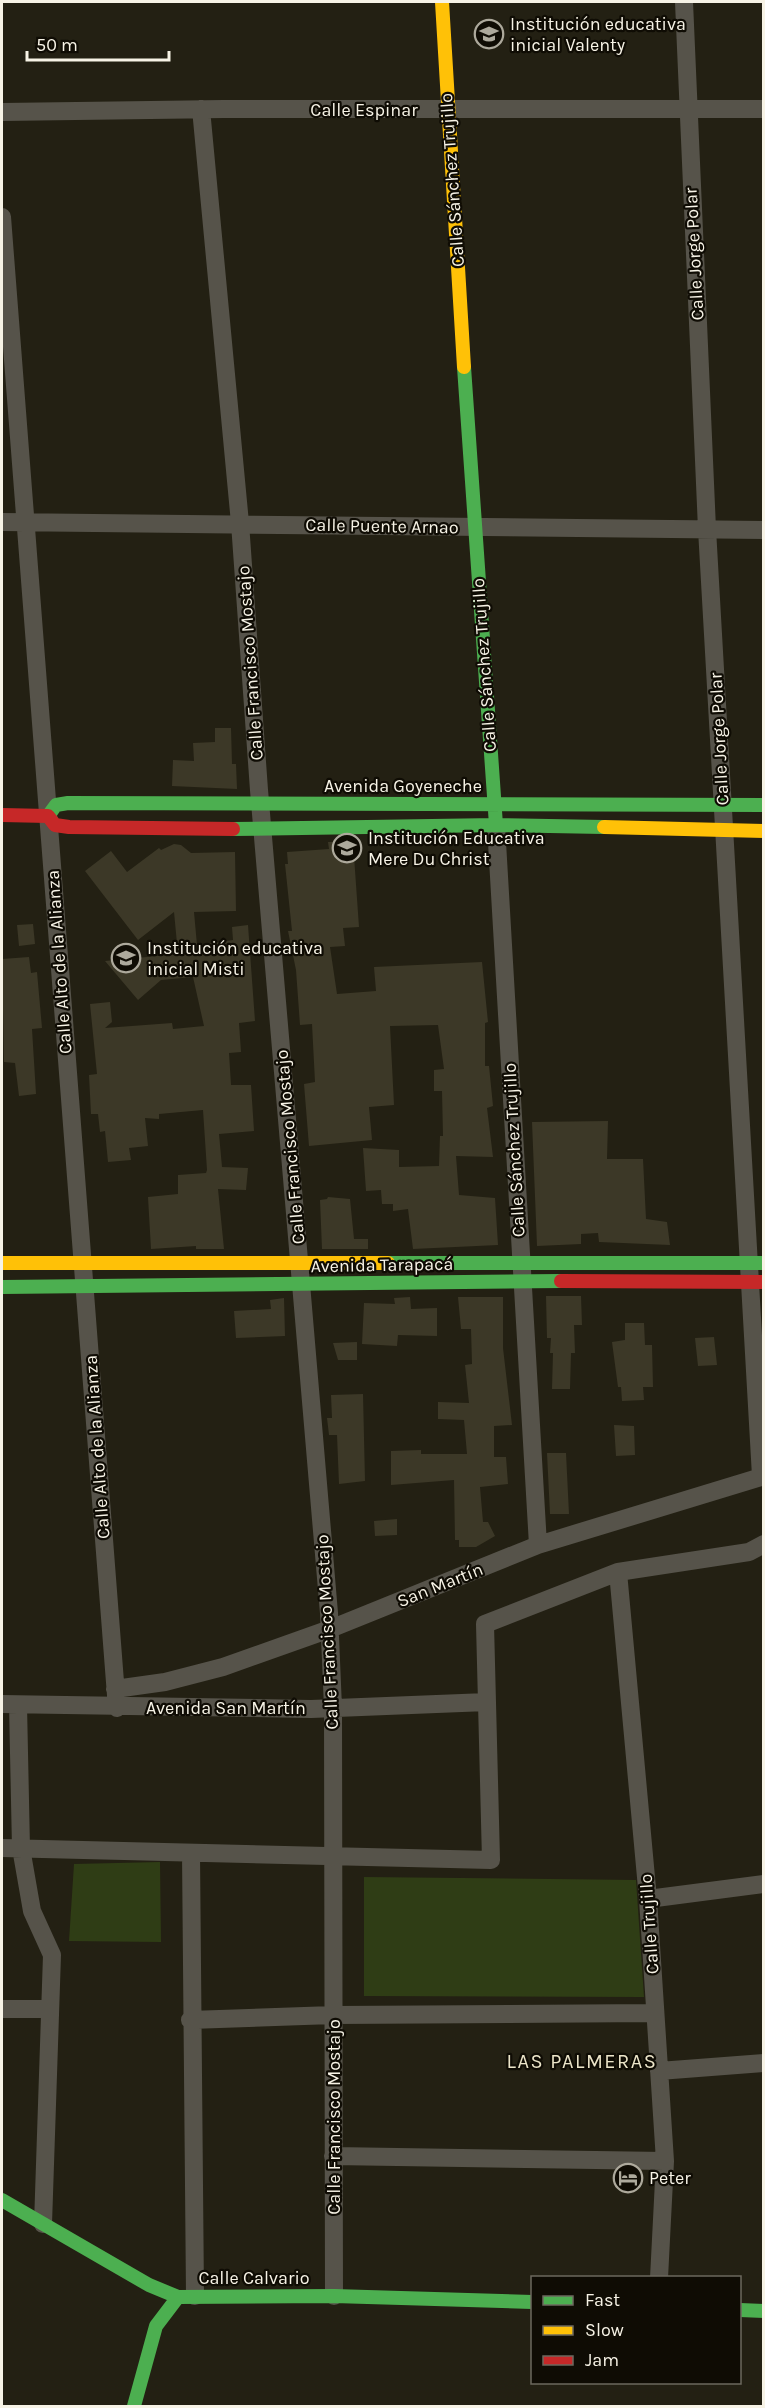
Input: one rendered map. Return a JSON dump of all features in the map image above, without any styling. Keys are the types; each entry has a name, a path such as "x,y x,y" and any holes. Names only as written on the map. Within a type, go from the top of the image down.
{"street":[{"name":"Calle Sánchez Trujillo","path":"442,2 474,528 496,825 520,1273 538,1545"},
{"name":"Calle Jorge Polar","path":"684,2 707,530 722,805 755,1263 762,1476"},
{"name":"Calle Espinar","path":"2,112 201,109 447,111 764,109"},
{"name":"Calle Francisco Mostajo","path":"201,109 240,523 260,805 330,1629 333,1708 334,2296"},
{"name":"Calle Alto de la Alianza","path":"2,217 117,1708"},
{"name":"Calle Puente Arnao","path":"2,522 764,530"},
{"name":"Avenida Goyeneche","path":"48,816 56,806 68,804 764,805"},
{"name":"Avenida Goyeneche","path":"2,814 48,816 55,825 69,827 262,829 496,825 764,831"},
{"name":"Avenida Tarapacá","path":"2,1263 300,1264 756,1282"},
{"name":"Avenida Tarapacá","path":"2,1287 301,1285 755,1263"},
{"name":"San Martín","path":"116,1689 165,1682 223,1667 330,1629 538,1545 762,1476"},
{"path":"2,1848 491,1860 485,1624 618,1572 749,1552 764,1544"},
{"name":"Calle Trujillo","path":"618,1572 648,1899 665,2161 659,2276"},
{"name":"Avenida San Martín","path":"10,1705 117,1708 333,1708 487,1702"},
{"path":"10,1705 21,1848 32,1911 52,1955 43,2224"},
{"path":"134,2406 156,2326 171,2302 187,2296 191,1853"},
{"path":"648,1899 764,1884"},
{"path":"2,2008 50,2009"},
{"path":"190,2020 333,2015 655,2013"},
{"path":"659,2071 764,2063"},
{"path":"333,2156 665,2161"},
{"name":"Calle Calvario","path":"2,2200 149,2285 187,2296 334,2296 531,2302"},
{"path":"741,2310 764,2311"}],"green space":[{"path":"160,1862 161,1942 69,1941 74,1864"},
{"path":"364,1877 636,1880 644,1997 364,1996"}],"building":[{"path":"215,728 231,728 232,764 236,764 237,789 172,786 173,760 194,761 193,743 215,742"},
{"path":"328,842 353,842 359,927 343,928 345,946 330,947 337,994 376,991 374,967 482,962 488,1022 485,1023 485,1066 489,1066 493,1106 487,1108 493,1157 456,1156 459,1195 495,1198 498,1245 413,1249 408,1209 393,1211 393,1204 382,1204 381,1190 366,1191 363,1148 399,1150 399,1167 439,1166 440,1136 443,1136 442,1091 434,1091 434,1070 444,1069 438,1025 390,1026 394,1105 369,1107 372,1140 309,1146 304,1084 315,1082 312,1024 300,1025 296,970 288,931 292,931 285,864 288,864 287,852 329,849"},
{"path":"174,844 181,845 191,853 235,852 236,911 194,912 197,945 233,940 232,927 248,925 255,1021 239,1023 241,1052 229,1053 231,1085 251,1085 254,1131 219,1134 222,1167 248,1168 246,1190 218,1189 224,1249 196,1249 196,1246 151,1249 148,1197 178,1194 178,1175 206,1173 203,1110 159,1114 159,1119 145,1118 148,1146 129,1148 131,1160 108,1162 105,1131 100,1132 98,1114 91,1114 89,1075 97,1074 90,1004 110,1002 112,1022 105,1028 172,1023 173,1029 204,1026 193,977 161,980 138,1000 105,961 178,954 174,912 138,940 85,871 111,851 127,872 159,848 161,850"},
{"path":"33,924 35,944 19,946 17,925"},
{"path":"29,957 31,973 37,972 42,1028 32,1029 36,1094 19,1096 15,1063 4,1062 2,959"},
{"path":"608,1121 607,1159 643,1159 646,1219 667,1222 670,1245 599,1242 598,1233 581,1234 581,1244 537,1246 532,1122"},
{"path":"328,1197 350,1199 354,1239 368,1239 368,1249 322,1249 320,1200"},
{"path":"546,1296 581,1296 582,1325 574,1325 575,1353 571,1353 570,1389 552,1389 553,1353 550,1353 551,1338 547,1338"},
{"path":"410,1297 411,1309 437,1308 437,1336 398,1335 397,1346 362,1344 364,1303 395,1304 394,1298"},
{"path":"458,1297 503,1297 503,1348 512,1425 494,1426 494,1457 506,1457 508,1484 480,1487 483,1522 488,1522 495,1536 476,1547 459,1547 459,1540 455,1540 454,1480 391,1485 391,1451 421,1450 421,1454 467,1454 464,1420 438,1419 438,1402 469,1403 465,1365 472,1364 471,1329 461,1329"},
{"path":"284,1298 285,1336 236,1338 234,1311 271,1309 270,1300"},
{"path":"625,1323 644,1323 645,1345 652,1345 653,1387 643,1387 644,1400 622,1401 621,1387 618,1387 612,1342 625,1340"},
{"path":"714,1337 717,1365 698,1366 695,1338"},
{"path":"357,1342 357,1360 338,1360 333,1343"},
{"path":"363,1394 365,1481 339,1484 337,1435 329,1435 327,1418 332,1418 331,1395"},
{"path":"614,1425 634,1426 635,1455 616,1456"},
{"path":"547,1453 566,1453 569,1514 550,1514"},
{"path":"397,1519 397,1535 375,1536 374,1521"}],"traffic: fast":[{"path":"464,367 496,825"},
{"path":"48,816 56,805 68,803 764,805"},
{"path":"233,829 496,825 604,827"},
{"path":"388,1263 764,1263"},
{"path":"2,1287 561,1281"},
{"path":"2,2200 149,2285 178,2297 334,2296 531,2302"},
{"path":"134,2406 156,2326 178,2297"},
{"path":"741,2310 764,2311"}],"traffic: slow":[{"path":"442,2 464,367"},
{"path":"604,827 764,831"},
{"path":"2,1263 388,1263"}],"traffic: jam":[{"path":"2,815 48,816 55,825 69,827 233,829"},
{"path":"561,1281 764,1282"}],"place":[{"name":"Institución educativa inicial Valenty","path":"489,34"},
{"name":"Institución Educativa Mere Du Christ","path":"347,848"},
{"name":"Institución educativa inicial Misti","path":"126,958"},
{"name":"Peter","path":"628,2178"}],"district":[{"name":"LAS PALMERAS","path":"582,2061"}]}
